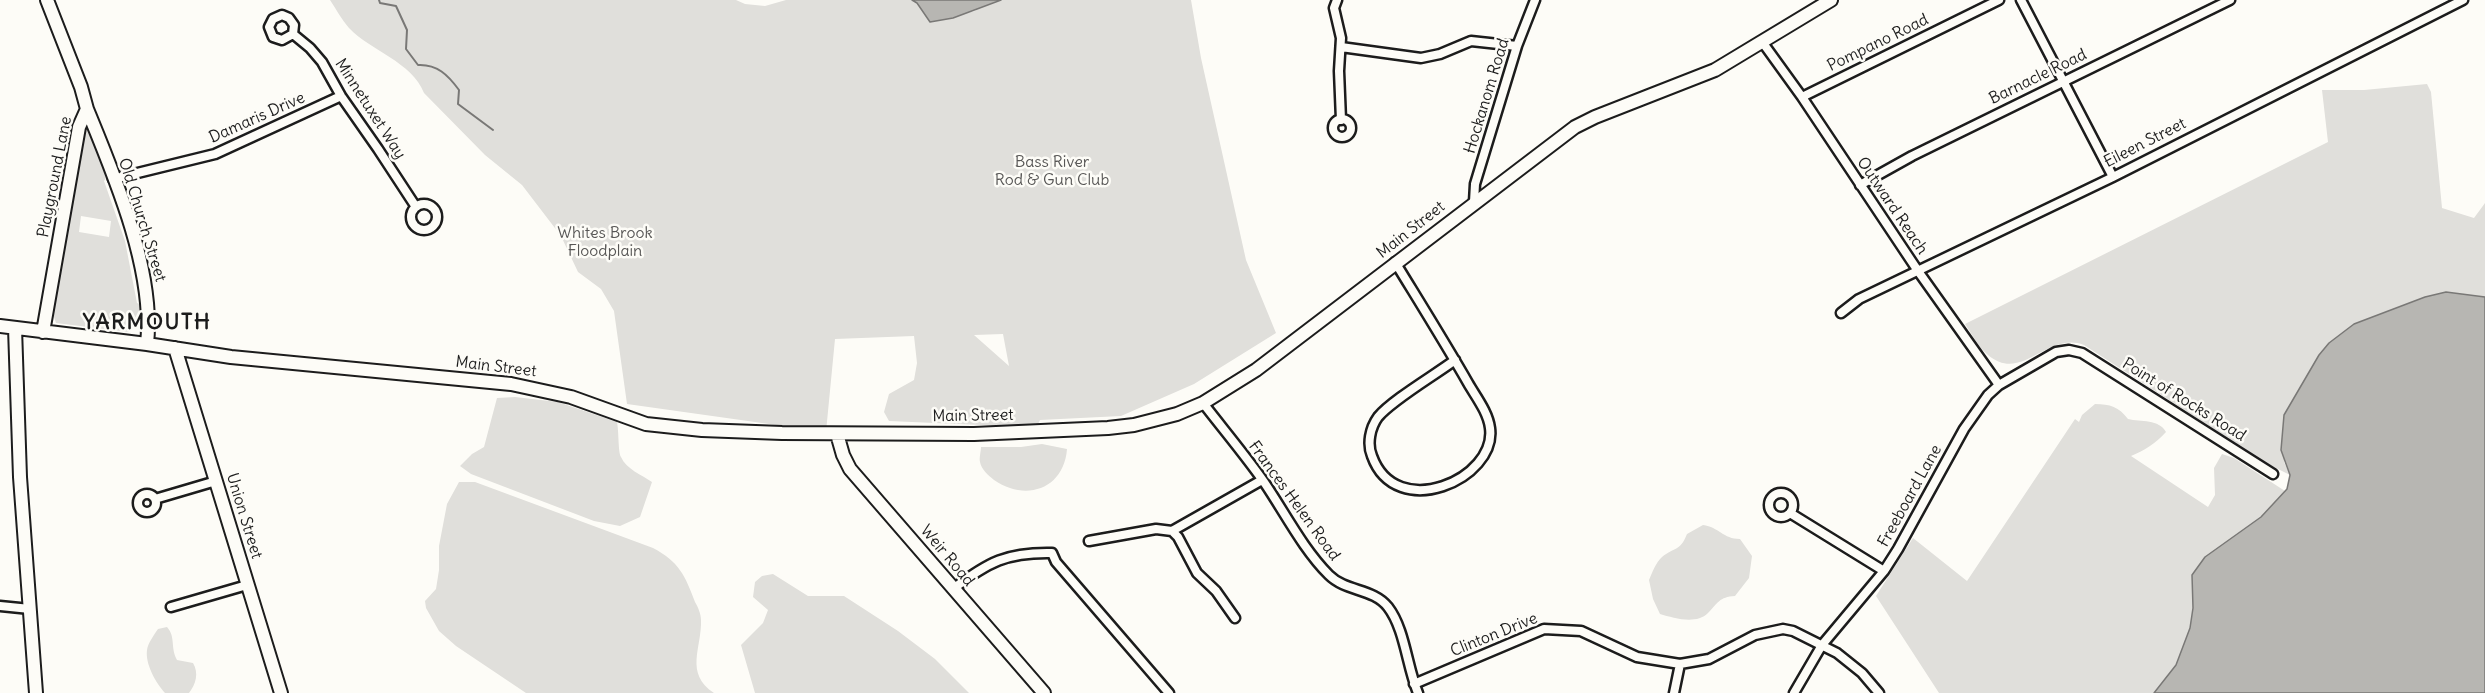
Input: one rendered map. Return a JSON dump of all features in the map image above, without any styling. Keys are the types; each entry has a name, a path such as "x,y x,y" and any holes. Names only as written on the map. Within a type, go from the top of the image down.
{"main road":[{"name":"Playground Lane","path":"43,332 79,127 87,110 81,87 47,0"},
{"name":"Main Street","path":"0,326 231,357 528,387 571,397 646,424 702,430 837,434 974,434 1108,428 1155,420 1203,403 1256,370 1474,202 1555,141 1585,122 1715,70 1831,0"},
{"name":"Old Church Street","path":"87,110 137,251 146,288 149,321 147,344"},
{"path":"15,328 20,477 36,693"},
{"name":"Union Street","path":"175,348 281,693"},
{"name":"Weir Road","path":"837,434 850,469 1044,693"}],"street":[{"path":"1337,0 1335,8 1341,47 1339,72 1341,120"},
{"name":"Hockanom Road","path":"1474,202 1475,184 1517,46 1535,0"},
{"name":"Pompano Road","path":"1802,97 1999,0"},
{"path":"2021,0 2113,177"},
{"name":"Barnacle Road","path":"1860,185 1912,156 2062,81 2230,0"},
{"name":"Eileen Street","path":"1841,313 1859,299 2113,177 2463,0"},
{"name":"Minnetuxet Way","path":"293,34 322,62 341,96 416,207"},
{"path":"1341,47 1421,58 1440,54 1471,41 1517,46"},
{"name":"Outward Reach","path":"1763,42 1918,271 1999,385"},
{"name":"Damaris Drive","path":"113,179 215,154 341,96"},
{"path":"1395,262 1455,360 1488,419 1491,436 1488,450 1481,461 1468,472 1439,488 1421,492 1402,488 1386,478 1375,463 1370,450 1372,428 1383,412 1455,360"},
{"name":"Freeboard Lane","path":"1794,693 1822,645 1884,571 1964,429 1988,395 1999,385 2056,352 2078,352"},
{"name":"Point of Rocks Road","path":"2078,352 2273,474"},
{"name":"Frances Helen Road","path":"1203,403 1262,480 1329,575 1339,584 1366,592 1387,605 1404,645 1418,693"},
{"path":"1089,541 1156,529 1172,531 1262,480"},
{"path":"155,499 216,481"},
{"path":"1790,513 1884,571"},
{"path":"1172,531 1178,537 1197,573 1216,591 1235,618"},
{"path":"953,589 994,561 1020,553 1052,553 1056,562 1169,693"},
{"path":"171,607 247,585"},
{"path":"0,606 30,609"},
{"name":"Clinton Drive","path":"1414,684 1488,654 1528,634 1550,629 1581,631 1637,657 1680,664 1709,659 1769,630 1793,631 1838,653 1862,673 1879,693"},
{"path":"1674,693 1680,664"}],"green space":[{"name":"Bass River Rod & Gun Club","path":"330,0 736,0 745,4 765,6 786,0 912,0 948,17 975,11 985,0 1191,0 1201,58 1246,260 1276,333 1194,384 1121,416 1040,420 1038,424 1027,427 889,421 884,412 889,394 914,380 917,363 914,336 835,339 826,432 627,404 614,311 601,289 578,272 561,236 522,185 485,155 424,93 410,73 349,28","holes":["1003,334 1009,366 974,335"]},
{"path":"2427,84 2431,92 2442,208 2474,218 2485,203 2485,297 2446,292 2425,297 2397,308 2319,355 2307,378 2284,462 2290,475 2268,464 2084,345 2071,343 2058,345 2024,361 2012,364 2000,362 1984,352 1965,324 2328,142 2322,90 2364,90"},
{"path":"85,126 91,131 106,178 104,181 125,241 137,303 140,304 139,323 129,332 56,323 52,311","holes":["81,216 111,221 109,237 79,232"]},
{"path":"515,397 558,402 617,422 619,451 623,461 652,482 640,517 620,526 594,521 471,474 460,466 472,454 484,447 497,398"},
{"path":"2095,404 2114,407 2128,419 2154,423 2163,428 2166,432 2158,440 2131,456 2208,507 2215,495 2214,468 2222,454 2234,458 2285,491 2262,517 2205,557 2192,575 2193,608 2190,628 2176,665 2154,693 1939,693 1876,596 1913,538 1967,581 2075,419 2079,422 2082,415"},
{"path":"1042,444 1067,449 1059,474 1041,488 1018,490 1006,487 985,472 981,465 981,447 1021,447"},
{"path":"459,482 475,482 662,553 680,570 699,611 701,630 697,668 699,677 714,693 526,693 456,646 439,631 426,608 425,601 436,589 439,546 447,504"},
{"path":"1703,525 1729,537 1740,539 1752,556 1749,578 1735,596 1722,599 1703,617 1685,620 1660,614 1653,599 1649,580 1654,568 1662,557 1679,547 1687,534"},
{"path":"773,574 808,596 844,596 898,631 935,659 969,693 755,693 741,645 763,623 768,610 753,597 755,582 762,576"},
{"path":"167,627 177,660 193,663 195,667 196,678 189,693 165,693 149,667 147,650 149,645 158,629"}],"shaded area":[{"path":"912,0 1001,0 953,18 930,22 917,3"},
{"path":"2446,292 2485,297 2485,693 2154,693 2176,665 2190,628 2193,608 2192,575 2205,557 2261,517 2287,489 2290,475 2281,450 2284,415 2319,355 2329,343 2354,324 2425,297"}],"waterway":[{"path":"379,0 380,3 396,6 407,30 406,49 418,65 431,66 446,75 459,90 458,104 493,130"}],"district":[{"name":"YARMOUTH","path":"147,323"}],"park label":[{"name":"Whites Brook Floodplain","path":"605,242"}]}
